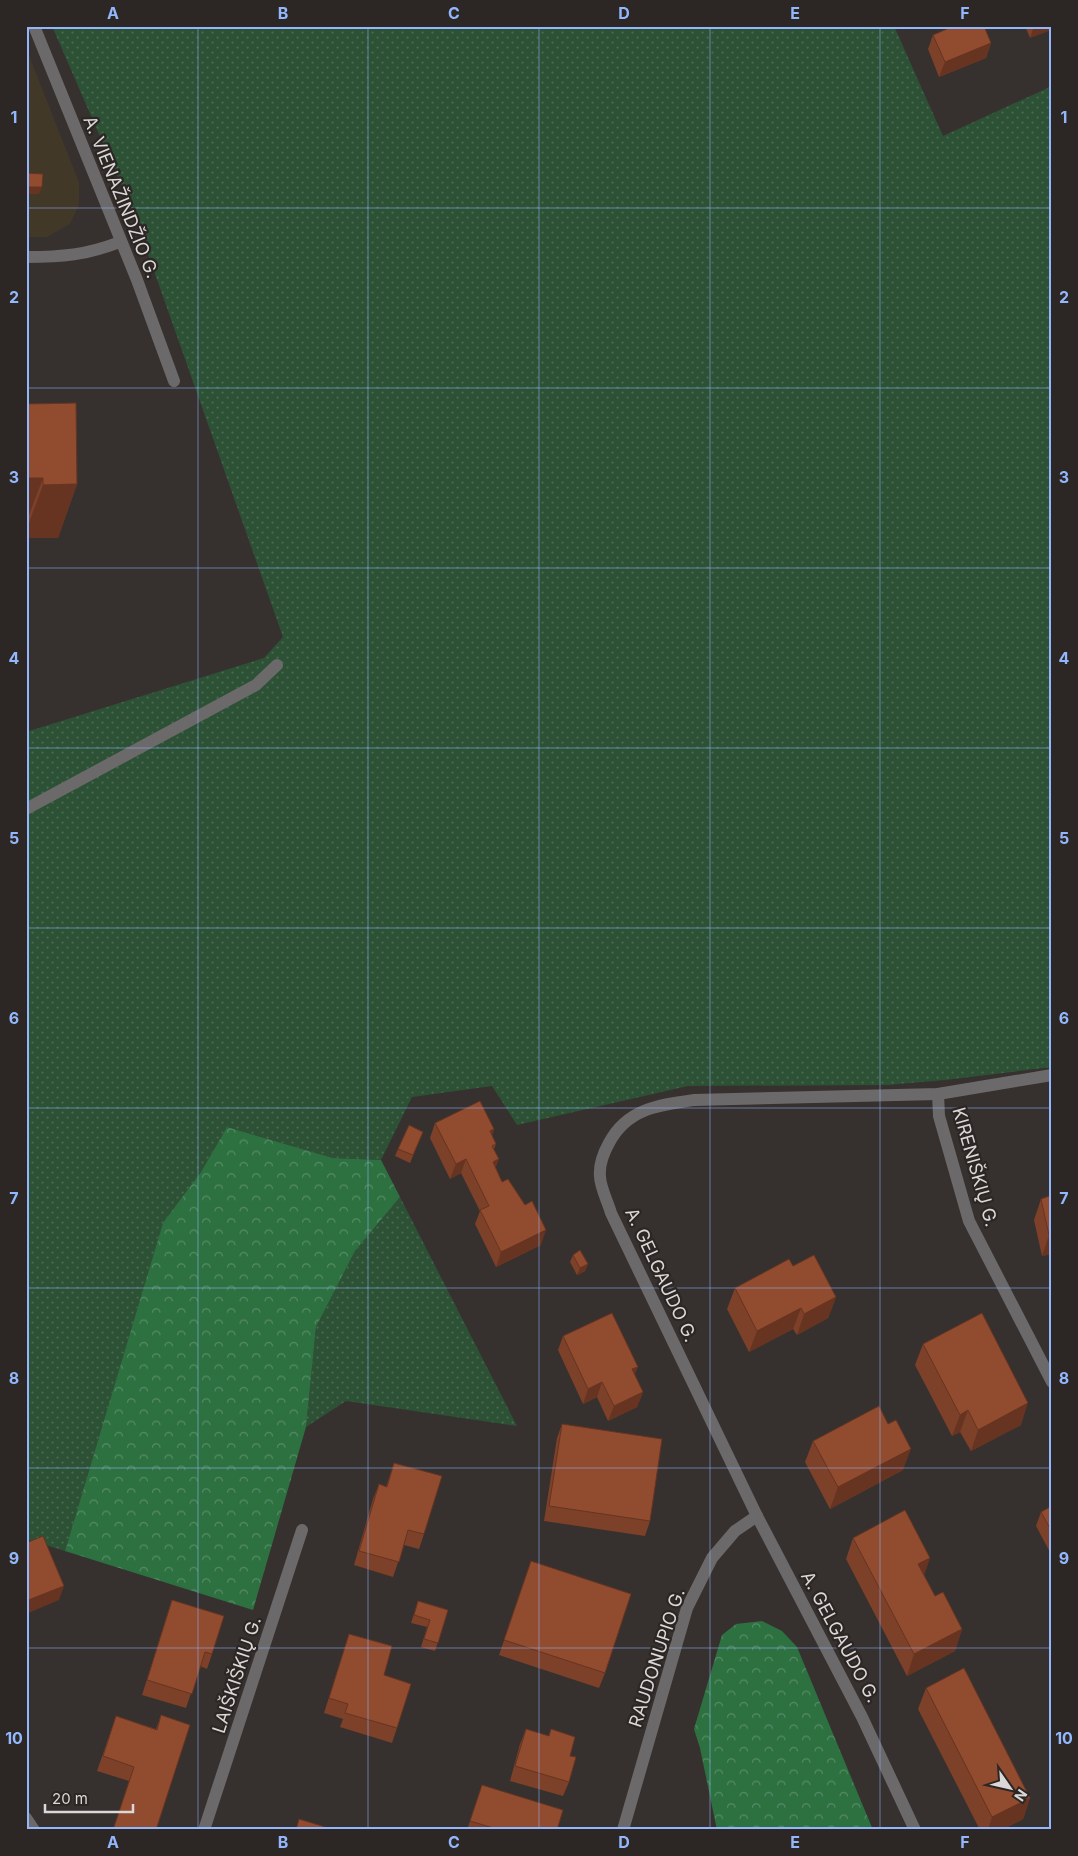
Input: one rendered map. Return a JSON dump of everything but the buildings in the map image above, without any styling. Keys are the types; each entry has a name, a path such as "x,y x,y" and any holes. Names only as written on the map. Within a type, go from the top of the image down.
{"street":[{"name":"A. VIENAŽINDŽIO G.","path":"34,26 137,280 174,381"},
{"path":"26,257 66,257 83,254 120,242"},
{"path":"26,809 256,685 277,665"},
{"name":"A. GELGAUDO G.","path":"915,1830 862,1717 757,1516 611,1212 600,1176 604,1153 617,1128 636,1113 667,1104 704,1100 938,1094 1052,1075"},
{"name":"KIRENIŠKIŲ G.","path":"938,1094 939,1116 969,1221 1052,1382"},
{"name":"RAUDONUPIO G.","path":"623,1830 687,1608 712,1558 735,1531 757,1516"},
{"name":"LAIŠKIŠKIŲ G.","path":"204,1830 302,1530"},
{"path":"26,1818 34,1830"}],"shaded area":[{"path":"26,48 79,182 79,205 70,224 47,237 26,237"}],"green space":[{"path":"52,26 894,26 943,136 1052,86 1052,1067 887,1085 688,1086 517,1125 492,1086 412,1097 381,1160 333,1158 227,1127 201,1172 163,1224 65,1551 26,1539 26,732 264,658 283,637 135,217"},
{"path":"227,1127 333,1158 381,1160 400,1197 355,1251 316,1327 306,1427 253,1610 65,1551 163,1223 201,1172"},
{"path":"400,1197 517,1426 346,1401 306,1427 316,1327 355,1251"},
{"path":"762,1621 782,1631 797,1647 873,1830 717,1830 700,1748 694,1729 722,1635 736,1624"}]}
